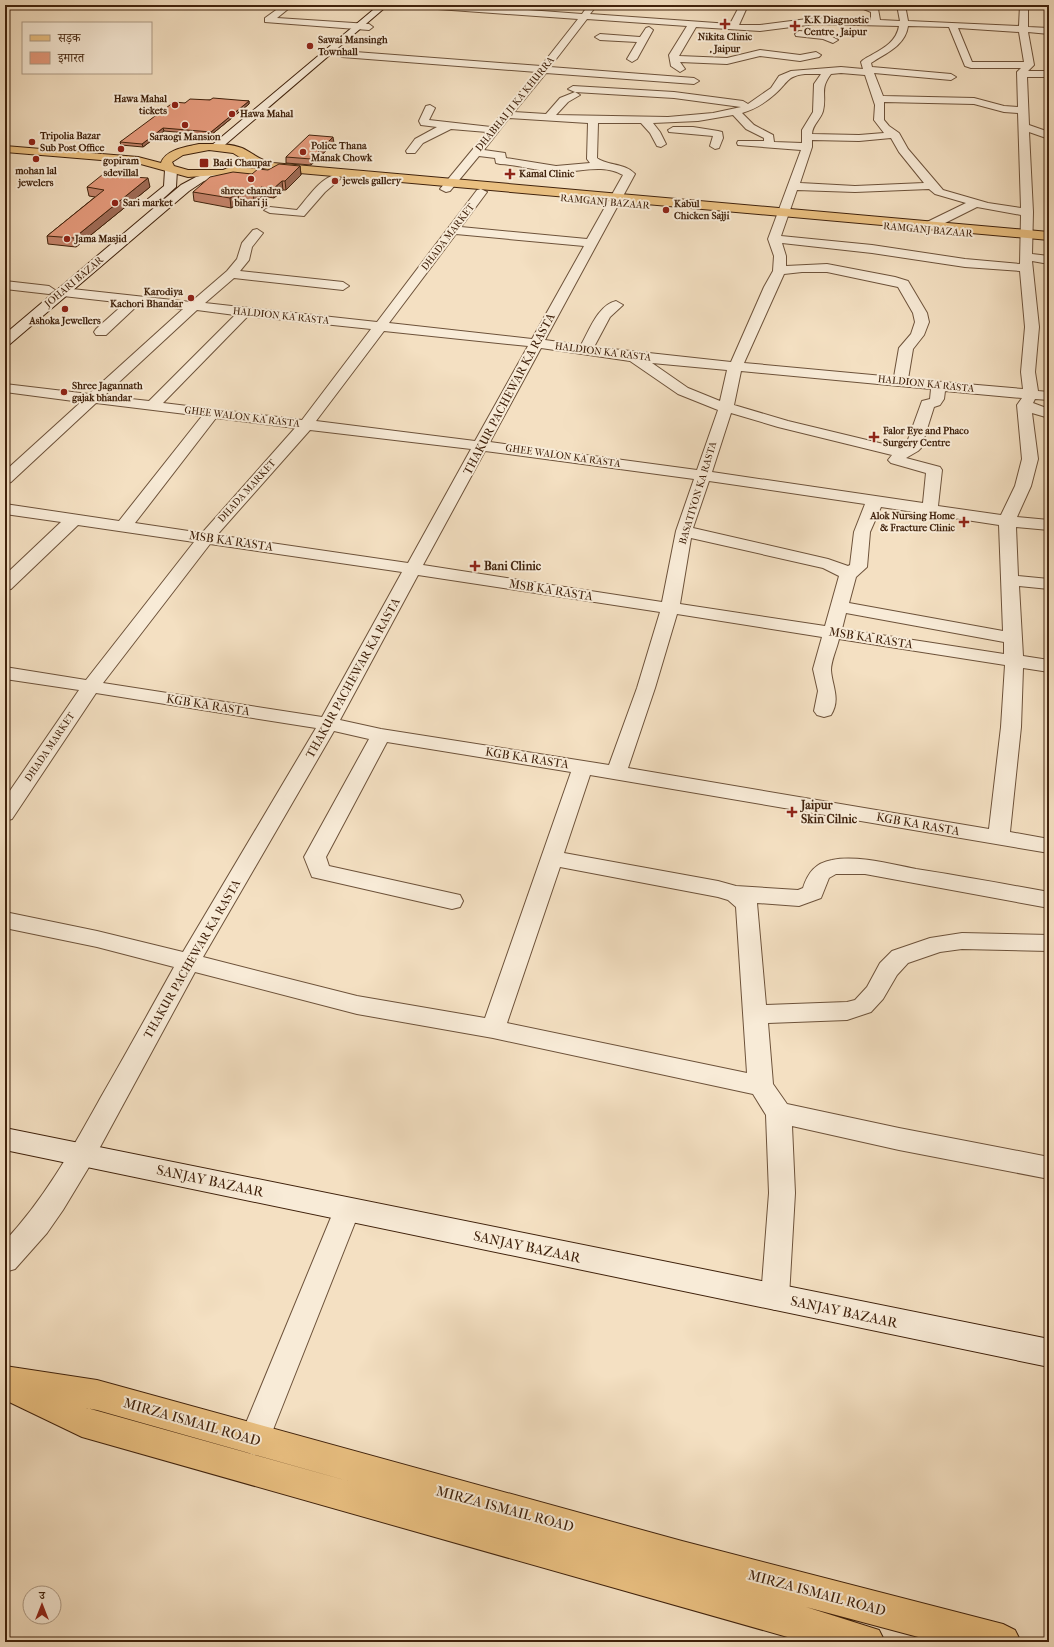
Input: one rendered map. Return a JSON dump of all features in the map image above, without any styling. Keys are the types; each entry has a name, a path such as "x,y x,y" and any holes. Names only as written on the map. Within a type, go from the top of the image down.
{"main road":[{"name":"RAMGANJ BAZAAR","path":"5,144 146,155 173,155 192,149 216,147 230,149 248,156 258,163 272,166 448,186 481,192 614,200"},
{"name":"RAMGANJ BAZAAR","path":"5,149 138,160 188,174 228,172 448,186 931,225 1049,241"},
{"path":"170,169 166,162 173,155"},
{"path":"228,172 245,164 248,156"},
{"name":"RAMGANJ BAZAAR","path":"783,214 1027,237 1049,236"},
{"name":"MIRZA ISMAIL ROAD","path":"5,1381 97,1395 254,1440 682,1558 1003,1642"},
{"path":"5,1384 82,1422 867,1642"}],"street":[{"path":"289,5 268,20 369,27"},
{"path":"216,147 384,5"},
{"path":"230,149 342,54 369,27 395,5"},
{"path":"424,5 452,6 583,18 763,28 825,36 833,40"},
{"name":"DHABHAI JI KA KHURRA","path":"448,186 544,69 593,5"},
{"path":"733,27 744,5"},
{"path":"858,5 871,8 896,9 904,23 902,33 895,45 866,62 878,99 881,113 879,120 885,128 895,135 903,150 932,186 948,195 976,203 1027,212"},
{"path":"1024,5 1023,30 1029,65"},
{"path":"871,8 876,12 876,22"},
{"path":"638,21 645,11"},
{"path":"959,70 957,25 966,14"},
{"path":"992,28 996,17"},
{"path":"612,19 598,40 643,40"},
{"path":"763,28 815,21 957,25 1049,31"},
{"path":"689,79 676,66 674,55 692,24"},
{"path":"632,59 650,29"},
{"path":"342,54 689,79 702,73"},
{"path":"674,59 733,61 760,54 800,58 814,56 824,62 825,72 819,84 818,112 808,130 807,142 774,239 780,256 779,271 802,268 827,268 895,280 903,284 920,314 922,322 916,336 906,348 901,381"},
{"path":"726,72 733,67 733,61"},
{"path":"437,73 446,62"},
{"path":"507,115 593,120 615,116 644,120 658,120 734,111 753,105 777,87 782,78 795,72 825,72 841,70 904,72 959,70 979,66 1029,65"},
{"path":"999,838 1011,727 1014,661 1007,520 1023,486 1030,459 1028,372 1038,328 1026,263 1027,212 1022,72 1029,65"},
{"path":"1023,74 1049,74"},
{"path":"610,96 620,75"},
{"path":"549,117 564,100 574,92 610,96 674,95 753,105"},
{"path":"878,99 974,101 1004,109 1024,112"},
{"path":"430,108 424,121 425,123 494,130"},
{"path":"734,111 750,128 769,137 769,145"},
{"path":"593,120 592,159 600,165"},
{"path":"644,120 654,132 661,144"},
{"path":"411,151 419,141 448,126"},
{"path":"1025,127 1049,136"},
{"path":"654,132 689,130 711,132 718,134 715,146"},
{"path":"742,143 769,145 895,135"},
{"path":"476,152 501,155 500,161 502,162 556,170 600,165"},
{"name":"THAKUR PACHEWAR KA RASTA","path":"5,1260 42,1219 83,1154 188,963 328,724 482,446 535,343 629,174 620,169 600,165"},
{"name":"JOHARI BAZAR","path":"5,341 56,291 170,187 170,169"},
{"name":"JOHARI BAZAR","path":"11,320 56,291 185,188 200,179 228,172"},
{"path":"270,210 300,214 321,190 335,178"},
{"path":"793,186 855,188 932,186"},
{"name":"DHADA MARKET","path":"5,814 91,686 206,538 306,425 481,192"},
{"path":"931,225 976,203"},
{"path":"452,230 591,243"},
{"path":"5,479 194,306 232,274 243,260 246,246 256,233"},
{"path":"774,239 892,252 965,263 1026,263 1049,260"},
{"path":"892,252 895,280"},
{"name":"BASATIYON KA RASTA","path":"616,773 646,688 670,608 684,530 726,406 732,375 770,287 779,271"},
{"path":"232,274 343,286"},
{"name":"HALDION KA RASTA","path":"5,285 535,343 634,357 938,385 1028,400 1049,396"},
{"path":"101,332 136,300"},
{"path":"585,351 608,310 616,305"},
{"path":"152,406 245,312"},
{"path":"634,357 683,391 783,424 902,453"},
{"path":"930,509 934,470 896,460 902,453 913,448 918,431 927,415 927,404 935,402 937,399 938,385"},
{"name":"GHEE WALON KA RASTA","path":"5,388 482,446 702,475 874,501 1049,525"},
{"path":"1028,400 1049,414"},
{"path":"124,526 212,413"},
{"path":"824,711 827,690 822,669 848,575 858,567 862,532 874,501"},
{"name":"MSB KA RASTA","path":"5,509 414,569 1049,666"},
{"path":"5,586 74,519"},
{"path":"684,530 828,564 841,569 848,575"},
{"path":"1010,580 1049,584"},
{"path":"840,607 1013,638"},
{"name":"KGB KA RASTA","path":"5,673 328,724 381,735 583,767 1049,846"},
{"path":"381,735 315,857 320,872 452,901"},
{"path":"493,1029 583,767"},
{"path":"553,858 718,889 736,894 799,898 813,893 817,878 821,873 833,867 865,867 1049,900"},
{"path":"736,894 747,905 750,971 761,1086 779,1113 782,1193 775,1298"},
{"path":"5,920 97,939 357,1006 493,1029 761,1086"},
{"path":"755,1014 847,1011 863,1006 875,994 888,969 900,957 938,944 962,941 1049,943"},
{"path":"779,1113 900,1139 1049,1168"},
{"name":"SANJAY BAZAAR","path":"5,1139 1049,1353"},
{"path":"254,1440 347,1210"}],"building":[{"name":"Saraogi Mansion","path":"213,98 249,101 211,132 163,128 142,144 120,142 174,102 185,103 190,99 210,100"},
{"path":"309,135 333,137 311,159 286,157"},
{"path":"279,164 300,166 285,181 282,181 273,189 261,187 253,195 238,193 230,198 193,192 210,177 233,172 252,174 258,169 268,170"},
{"path":"102,175 148,178 74,238 47,236 104,190 87,187"}],"place":[{"name":"Nikita Clinic , Jaipur","path":"725,24"},
{"name":"K.K Diagnostic Centre , Jaipur","path":"795,26"},
{"name":"Sawai Mansingh Townhall","path":"310,46"},
{"name":"Hawa Mahal tickets","path":"175,105"},
{"name":"Hawa Mahal","path":"232,114"},
{"name":"Saraogi Mansion","path":"185,125"},
{"name":"Tripolia Bazar Sub Post Office","path":"32,142"},
{"name":"gopiram sdevillal","path":"121,149"},
{"name":"Police Thana Manak Chowk","path":"303,152"},
{"name":"mohan lal jewelers","path":"36,159"},
{"name":"Badi Chaupar","path":"204,163"},
{"name":"Kamal Clinic","path":"510,174"},
{"name":"shree chandra bihari ji","path":"251,179"},
{"name":"jewels gallery","path":"335,181"},
{"name":"Sari market","path":"115,203"},
{"name":"Kabul Chicken Sajji","path":"666,210"},
{"name":"Jama Masjid","path":"67,239"},
{"name":"Karodiya Kachori Bhandar","path":"191,298"},
{"name":"Ashoka Jewellers","path":"65,309"},
{"name":"Shree Jagannath gajak bhandar","path":"64,392"},
{"name":"Falor Eye and Phaco Surgery Centre","path":"874,437"},
{"name":"Alok Nursing Home & Fracture Clinic","path":"964,522"},
{"name":"Bani Clinic","path":"475,566"},
{"name":"Jaipur Skin Cilnic","path":"792,812"}]}
